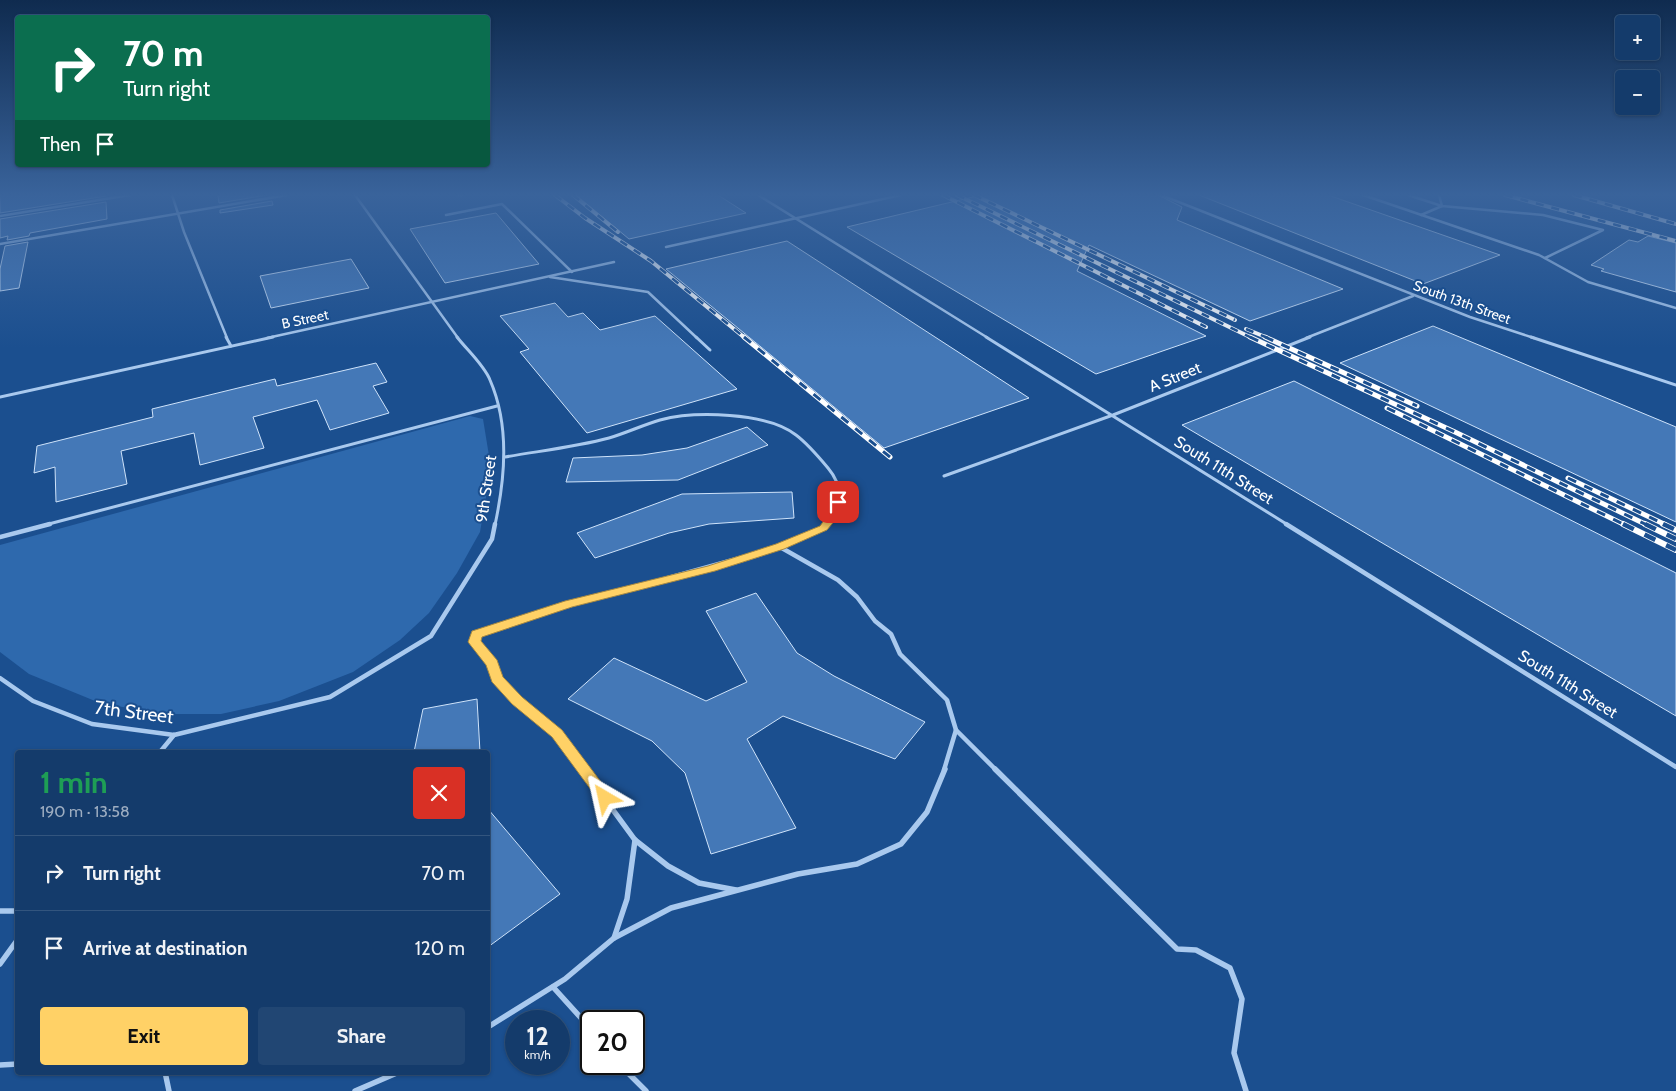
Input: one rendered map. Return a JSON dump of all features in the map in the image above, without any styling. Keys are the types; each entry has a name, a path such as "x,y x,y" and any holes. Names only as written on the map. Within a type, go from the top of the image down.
{"lane":[{"path":"190,246 230,346"},
{"name":"9th Street","path":"330,697 431,636 492,539 502,490 505,457 497,406 490,379 430,302 391,246"},
{"path":"545,246 572,272"},
{"name":"South 11th Street","path":"840,246 1676,767"},
{"name":"South 13th Street","path":"1289,246 1413,296 1676,385"},
{"path":"1511,246 1546,258 1588,282 1676,308"},
{"path":"1546,258 1571,246"},
{"name":"B Street","path":"0,397 614,262"},
{"path":"547,277 648,292 710,350"},
{"name":"A Street","path":"944,476 1113,415 1413,296"},
{"path":"0,537 497,406"},
{"path":"505,457 610,438 661,420 685,416 730,416 771,423 795,434 832,473 840,490 836,513 824,528 780,547 711,568 569,604 476,634 475,642 492,664 497,679 517,700 557,734 635,840 668,866 700,883 736,890"},
{"path":"780,547 838,580 857,597 875,621 891,634 900,654 948,700 956,730 1177,949 1196,950 1230,968 1242,999 1234,1053 1246,1091"},
{"name":"7th Street","path":"0,678 33,701 92,724 174,735 330,697"},
{"path":"490,1026 553,987 614,938 671,908 798,874 857,864 901,844 928,812 943,775 956,730"},
{"path":"162,750 174,735"},
{"path":"614,938 627,898 635,840"},
{"path":"0,911 15,911"},
{"path":"0,964 15,943"},
{"path":"553,987 580,1017"},
{"path":"0,1065 15,1064"},
{"path":"166,1075 169,1091"},
{"path":"355,1091 392,1075"},
{"path":"630,1075 646,1091"}],"shaded area":[{"path":"470,416 483,419 491,468 480,532 457,573 429,613 400,640 353,672 279,701 221,714 163,714 100,703 29,674 0,652 0,545"}],"building":[{"path":"5,246 27,246 19,288 0,291 0,269"},
{"path":"421,246 524,246 539,264 445,283"},
{"path":"766,246 795,246 1029,398 884,448 666,269"},
{"path":"879,246 1089,246 1077,271 1206,336 1096,374"},
{"path":"1091,246 1239,246 1343,289 1250,321"},
{"path":"1327,246 1474,246 1500,255 1423,284"},
{"path":"1620,246 1676,246 1676,292 1601,271 1604,269 1591,265"},
{"path":"351,259 369,288 271,308 260,276"},
{"path":"555,303 568,317 583,313 600,330 655,316 737,389 587,433 520,352 529,349 500,316"},
{"path":"1433,326 1676,427 1676,522 1340,363"},
{"path":"376,363 387,382 373,386 389,413 330,430 317,400 253,417 264,448 200,465 194,433 121,451 127,484 56,502 55,467 34,473 37,446 153,417 152,409 275,379 277,386"},
{"path":"1294,381 1676,573 1676,716 1182,425"},
{"path":"747,427 768,445 678,480 566,482 573,458 642,455 687,448"},
{"path":"792,492 794,518 709,524 669,533 595,558 577,533 682,494"},
{"path":"756,593 797,653 834,676 925,722 895,759 783,716 747,739 796,828 711,854 685,773 652,741 568,699 614,658 706,701 747,682 706,611"},
{"path":"477,699 480,750 414,750 423,709"},
{"path":"490,811 560,894 490,946"}],"railway":[{"path":"628,246 651,261 745,338"},
{"path":"1044,246 1206,327"},
{"path":"1062,246 1252,338"},
{"path":"1080,246 1235,320"},
{"path":"1246,329 1268,338"},
{"path":"744,337 890,457"},
{"path":"1250,337 1455,432 1647,525"},
{"path":"1265,337 1417,406"},
{"path":"1387,408 1625,525"},
{"path":"1568,478 1666,525"},
{"path":"1623,524 1676,550"},
{"path":"1645,524 1676,539"},
{"path":"1663,524 1676,530"}],"route":[{"path":"605,798 557,734 517,700 497,679 492,664 475,642 476,634 569,604 711,568 780,547 824,528 836,513 838,502"}]}
